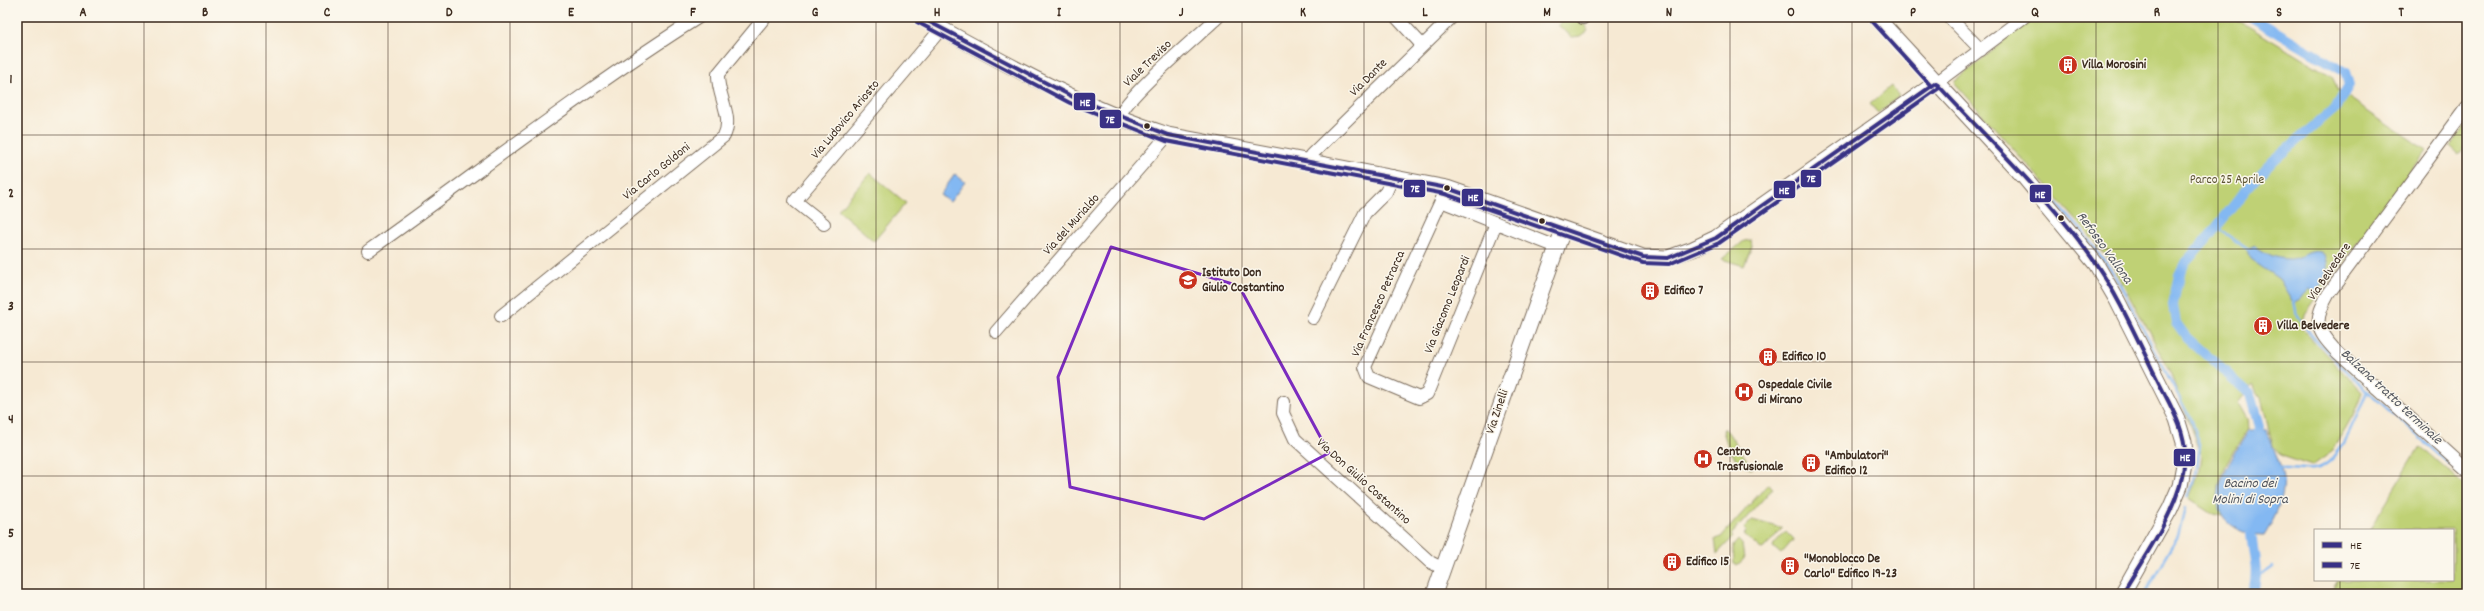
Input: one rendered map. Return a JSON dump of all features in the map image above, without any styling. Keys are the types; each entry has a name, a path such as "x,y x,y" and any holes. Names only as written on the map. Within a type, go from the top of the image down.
{"main road":[{"path":"920,17 941,29 1119,117 1168,135 1393,176 1444,195 1563,230 1643,257 1668,258 1683,254 1716,238 1936,83"},
{"path":"1876,17 2025,178 2096,264 2117,300 2177,419 2184,442 2185,459 2180,486 2170,509 2122,594"},
{"name":"Via Zinelli","path":"1434,594 1563,230"}],"street":[{"path":"368,251 484,165 622,67 699,17"},
{"name":"Via Carlo Goldoni","path":"501,316 724,136 728,122 718,82 718,74 765,17"},
{"name":"Viale Treviso","path":"1119,117 1121,110 1136,94 1218,17"},
{"path":"1396,17 1422,45"},
{"name":"Via Dante","path":"1310,162 1311,155 1452,17"},
{"path":"1949,17 1981,50"},
{"path":"1936,83 1981,50 2016,19"},
{"name":"Via Ludovico Ariosto","path":"824,224 795,201 941,29"},
{"name":"Via Belvedere","path":"2467,107 2330,293 2318,314 2317,321 2321,334 2337,352 2467,470"},
{"name":"Via del Murialdo","path":"996,332 1168,135"},
{"path":"1313,318 1365,213 1386,192 1393,176"},
{"path":"1444,195 1496,223 1557,247"},
{"name":"Via Francesco Petrarca","path":"1424,397 1419,398 1369,377 1365,367 1444,195"},
{"name":"Via Giacomo Leopardi","path":"1424,397 1428,394 1496,223"},
{"name":"Via Don Giulio Costantino","path":"1284,402 1283,413 1295,438 1430,562 1444,569"}],"highlighted area":[{"path":"1111,247 1239,286 1329,453 1204,519 1070,487 1058,377"}],"green space":[{"path":"1568,17 1580,17 1588,31 1581,36 1572,37 1558,25"},
{"name":"Parco 25 Aprile","path":"2033,17 2233,17 2332,77 2339,91 2426,150 2302,319 2302,329 2362,392 2353,416 2333,451 2312,466 2282,456 2273,446 2261,398 2252,385 2238,403 2247,419 2248,429 2229,460 2220,481 2218,491 2222,516 2213,514 2189,498 2198,475 2201,456 2169,369 2115,269 2094,240 1954,82"},
{"path":"1891,86 1899,96 1878,113 1870,104"},
{"path":"2467,123 2467,144 2459,154 2450,146"},
{"path":"870,173 906,203 874,241 838,210"},
{"path":"1751,240 1752,246 1744,266 1722,259 1744,241"},
{"path":"1725,428 1752,469 1740,463 1732,454 1723,430"},
{"path":"2420,446 2467,488 2467,594 2330,594 2337,581 2454,581 2454,529 2370,529"},
{"path":"1768,484 1773,488 1731,535 1733,537 1717,554 1715,539 1721,537"},
{"path":"1752,520 1782,528 1765,548 1761,549 1744,534 1747,531 1744,529"},
{"path":"1786,531 1794,539 1781,554 1773,547"},
{"path":"1738,540 1742,544 1744,559 1737,565 1734,564 1733,546"}],"water":[{"path":"955,174 965,182 950,202 940,195"},
{"path":"2255,246 2271,255 2284,259 2299,257 2315,251 2320,252 2325,254 2327,260 2327,274 2317,292 2309,289 2301,300 2294,304 2279,279 2250,259 2247,250"},
{"name":"Bacino dei Molini di Sopra","path":"2249,430 2267,430 2283,478 2283,493 2281,500 2272,523 2264,536 2249,534 2235,528 2224,518 2219,506 2218,493 2222,480 2235,453"}],"waterway":[{"path":"2251,17 2345,72 2349,85 2336,107 2273,161 2249,186 2207,239 2185,263 2179,275 2173,305 2176,323 2186,337 2250,394 2259,427 2256,444"},
{"name":"Refosso Vallona","path":"2046,192 2082,231 2116,277 2189,416 2199,445 2194,482 2187,497"},
{"path":"2216,227 2250,251"},
{"name":"Balzana tratto terminale","path":"2294,301 2297,316 2312,336 2362,386 2467,480"},
{"path":"2277,468 2314,469 2324,465 2333,458 2348,436 2367,390"},
{"name":"Refosso Vallona","path":"2144,594 2178,536 2185,507"},
{"path":"2250,523 2256,567 2255,585 2252,594"},
{"path":"2256,578 2273,566"}],"transit line":[{"name":"HE","path":"920,17 1073,97 1168,135 1447,188 1643,257 1668,258 1716,238 1936,83"},
{"name":"7E","path":"1872,21 1932,87"},
{"name":"7E","path":"917,22 1070,103 1166,141 1445,194 1643,263 1669,264 1719,243 1939,88"},
{"name":"HE","path":"1936,83 2019,170 2078,239 2113,291 2176,416 2185,448 2182,477 2177,495 2161,530 2122,594"}],"place":[{"name":"Villa Morosini","path":"2068,65"},
{"name":"Istituto Don Giulio Costantino","path":"1188,280"},
{"name":"Edifico 7","path":"1650,291"},
{"name":"Villa Belvedere","path":"2263,326"},
{"name":"Edifico 10","path":"1768,357"},
{"name":"Ospedale Civile di Mirano","path":"1744,392"},
{"name":"Centro Trasfusionale","path":"1703,459"},
{"name":"\"Ambulatori\" Edifico 12","path":"1811,463"},
{"name":"Edifico 15","path":"1672,562"},
{"name":"\"Monoblocco De Carlo\" Edifico 19-23","path":"1790,566"}]}
